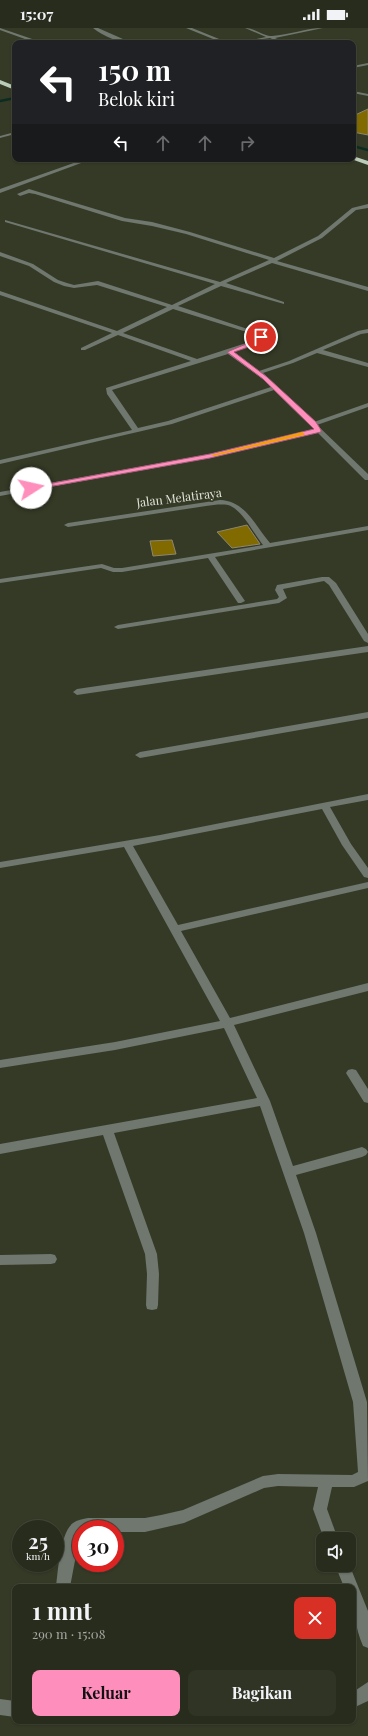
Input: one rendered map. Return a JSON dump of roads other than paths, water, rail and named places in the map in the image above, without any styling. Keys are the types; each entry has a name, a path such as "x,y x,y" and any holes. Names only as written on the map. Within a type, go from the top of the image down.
{"highway":[{"path":"0,76 12,80"},
{"path":"0,82 12,87"},
{"path":"356,153 368,156"},
{"path":"356,159 368,164"}],"street":[{"path":"95,28 122,40"},
{"path":"188,28 219,40"},
{"path":"247,28 277,40"},
{"path":"254,40 317,28"},
{"path":"0,29 31,40"},
{"path":"356,66 368,64"},
{"path":"356,93 368,95"},
{"path":"0,137 12,134"},
{"path":"0,191 82,162"},
{"path":"20,194 30,191 37,192 124,220 152,224 188,233 273,261 368,289"},
{"path":"83,349 220,284 273,261 320,236 354,209 368,206"},
{"path":"7,221 282,303"},
{"path":"0,254 34,266 51,279 70,286 92,282 98,283 255,333 262,338 230,352 118,384 108,389 124,415 137,431"},
{"path":"0,293 76,318 196,361"},
{"path":"258,372 291,362 360,332 368,331"},
{"path":"318,351 368,365"},
{"path":"230,352 258,372 276,388 368,478"},
{"path":"0,462 137,431 187,417 276,388"},
{"path":"314,424 368,405"},
{"path":"0,494 210,456 318,430"},
{"name":"Jalan Melatiraya","path":"68,525 200,505 228,503 235,505 242,511 268,546"},
{"path":"0,581 102,566 113,570 122,570 368,528"},
{"path":"210,556 241,601"},
{"path":"118,627 279,601 283,598 279,590 280,587 322,579 332,583 368,641"},
{"path":"77,692 368,650"},
{"path":"140,755 368,715"},
{"path":"0,866 368,797"},
{"path":"324,805 347,844 368,875"},
{"path":"64,1584 74,1532 81,1527 88,1525 145,1525 161,1522 184,1516 263,1482 354,1481 365,1475 364,1401 312,1240 264,1101 227,1023 127,843"},
{"path":"175,929 368,885"},
{"path":"0,1064 115,1046 227,1023 368,987"},
{"path":"352,1073 368,1099"},
{"path":"0,1149 264,1101"},
{"path":"107,1130 151,1254 153,1274 152,1305"},
{"path":"289,1172 362,1152"},
{"path":"0,1260 51,1259"},
{"path":"327,1481 320,1509 328,1532"},
{"path":"345,1572 350,1584"},
{"path":"356,1600 363,1617 368,1641"},
{"path":"356,1699 362,1696 368,1690"},
{"path":"0,1707 12,1708"}],"waterway":[{"path":"0,101 12,99"},
{"path":"356,147 368,150"}]}
